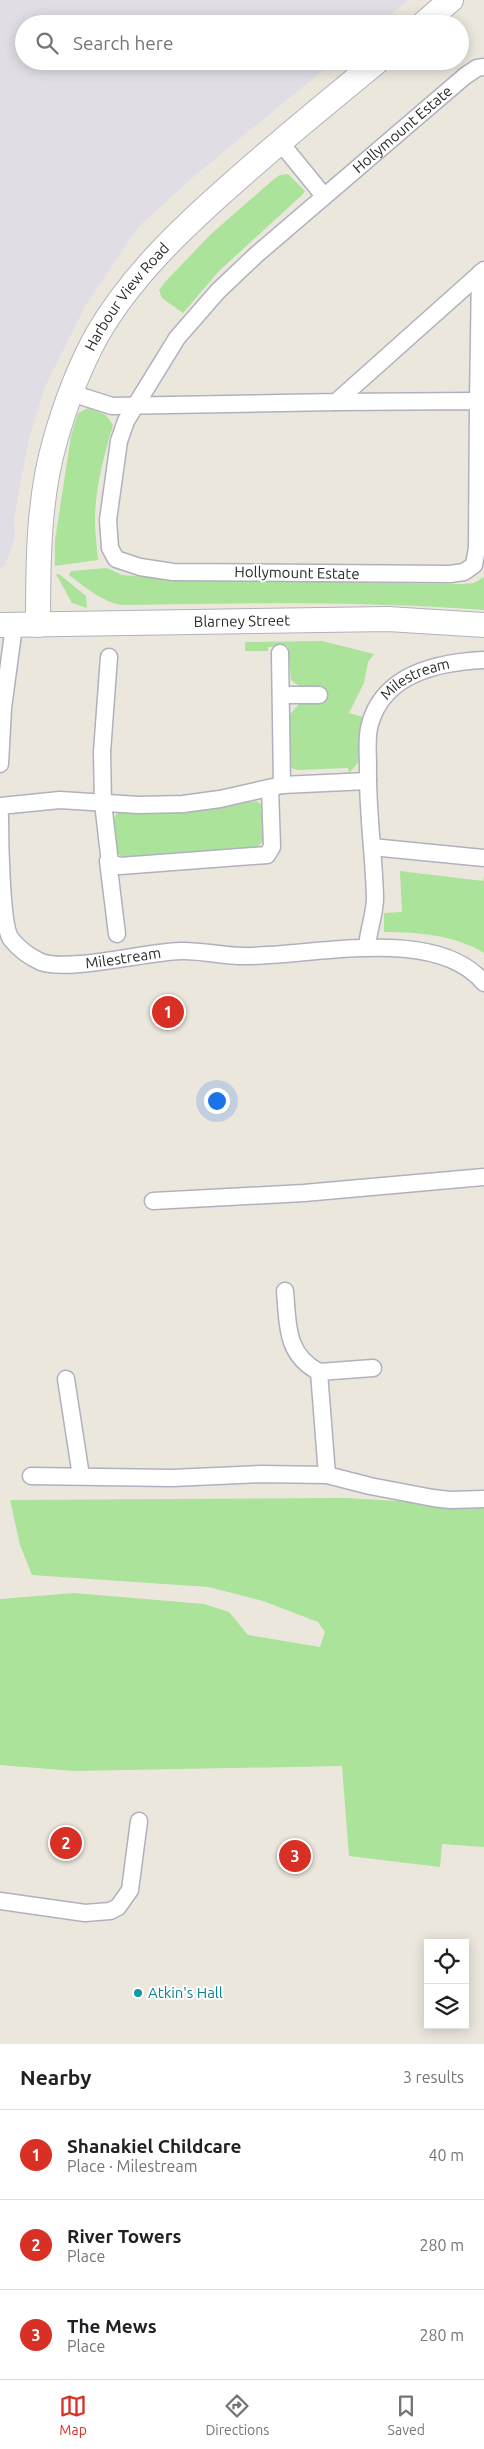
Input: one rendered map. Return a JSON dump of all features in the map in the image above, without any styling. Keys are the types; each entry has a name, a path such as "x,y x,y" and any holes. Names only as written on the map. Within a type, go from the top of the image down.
{"street":[{"path":"434,15 451,0"},
{"name":"Hollymount Estate","path":"482,271 478,401 477,556 474,565 464,572 450,574 173,572 140,567 116,559 110,548 108,520 118,449 126,421 166,355 187,327 236,274 465,76 477,68 484,67"},
{"name":"Harbour View Road","path":"38,625 39,550 48,472 54,442 96,337 140,276 192,219 280,142 367,70"},
{"path":"280,142 324,196"},
{"name":"Hollymount Estate","path":"336,402 482,271"},
{"path":"72,393 112,406 478,401"},
{"name":"Blarney Street","path":"7,626 113,622 388,619 484,625"},
{"path":"0,764 7,626"},
{"path":"108,861 120,866 267,855 272,847 276,786 280,653"},
{"path":"109,657 102,739 103,803 117,934"},
{"name":"Milestream","path":"367,947 375,901 368,781 370,724 384,697 412,674 453,663 484,660"},
{"path":"280,695 319,695"},
{"path":"0,806 60,800 138,805 183,804 220,799 276,786 368,781"},
{"name":"Milestream","path":"0,816 2,890 10,938 25,954 42,962 68,964 179,951 246,956 367,947 412,950 444,956 465,965 484,982"},
{"path":"372,847 484,858"},
{"path":"153,1201 304,1193 484,1177"},
{"path":"286,1290 289,1330 294,1351 304,1362 319,1372 373,1368"},
{"path":"319,1372 327,1475"},
{"path":"66,1379 81,1476"},
{"path":"31,1476 172,1478 261,1474 327,1475 370,1486 433,1498 484,1499"},
{"path":"0,1901 86,1913 110,1911 118,1907 130,1890 139,1822"}],"shaded area":[{"path":"0,0 408,0 390,15 15,15 15,70 323,70 197,174 139,226 86,305 46,385 29,438 14,519 15,537 5,566 0,568"}],"green space":[{"path":"288,174 305,191 302,195 219,271 183,313 162,298 159,290 165,282 210,235 274,179 280,175"},
{"path":"88,408 106,415 113,425 103,460 95,509 98,560 55,566 55,540 71,436 78,413"},
{"path":"107,568 122,575 188,580 460,584 474,583 484,577 484,610 349,604 123,605 101,598 69,575 71,571"},
{"path":"56,574 59,574 86,596 87,608 72,603"},
{"path":"322,641 374,654 368,662 364,683 349,713 363,717 360,761 349,773 348,768 297,770 289,767 290,714 299,704 319,703 319,687 299,686 291,680 288,646 268,647 268,651 245,651 245,642"},
{"path":"256,801 261,804 264,840 258,847 124,858 115,850 112,820 118,812 186,811"},
{"path":"400,871 483,881 484,877 484,953 449,938 423,934 384,932 384,913 402,912"},
{"path":"346,1498 484,1506 484,1847 442,1844 440,1867 349,1856 342,1766 74,1771 0,1765 0,1599 74,1593 204,1604 229,1612 248,1635 320,1647 325,1632 318,1622 263,1601 209,1587 32,1575 20,1545 10,1500"}],"place":[{"name":"Shanakiel Childcare","path":"168,1012"},
{"name":"River Towers","path":"66,1843"},
{"name":"The Mews","path":"295,1856"},
{"name":"Atkin's Hall","path":"138,1993"}]}
